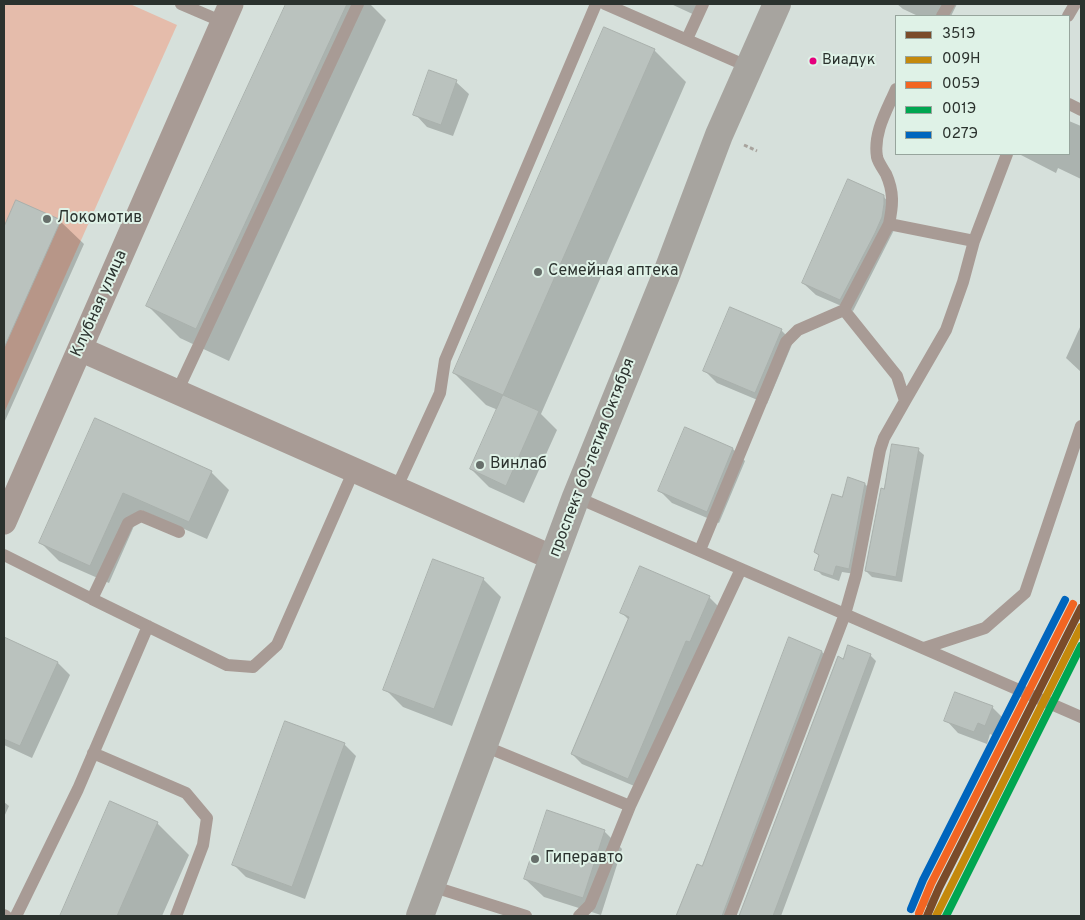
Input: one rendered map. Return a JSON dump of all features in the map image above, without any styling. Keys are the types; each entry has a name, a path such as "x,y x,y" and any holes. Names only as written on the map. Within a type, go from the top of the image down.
{"highway":[{"name":"проспект 60-летия Октября","path":"420,916 576,497 667,273 719,135 777,4"}],"street":[{"name":"Клубная улица","path":"4,522 227,13"},
{"path":"80,349 554,558"}],"lane":[{"path":"181,4 227,13"},
{"path":"177,392 358,4"},
{"path":"396,488 440,393 445,360 596,4"},
{"path":"605,4 748,67"},
{"path":"687,39 703,4"},
{"path":"943,15 949,4"},
{"path":"1069,15 1075,4"},
{"path":"700,550 786,342 798,330 844,310 889,224 893,208 892,188 877,157 878,136 883,117 895,91"},
{"path":"730,916 845,614 856,575 880,450 884,438 946,330 963,282 974,241 1007,155"},
{"path":"889,224 974,241"},
{"path":"844,310 897,376 906,401"},
{"path":"924,648 985,628 1025,593 1081,426"},
{"path":"4,555 227,665 253,667 277,645 354,470"},
{"path":"576,497 1081,717"},
{"path":"92,598 128,523 141,516 178,532"},
{"path":"579,916 590,905 630,806 741,569"},
{"path":"16,916 93,753 148,626"},
{"path":"484,746 630,806"},
{"path":"93,753 186,793 206,818 203,845 176,916"},
{"path":"432,886 526,916"}],"shaded area":[{"name":"Локомотив","path":"4,4 130,4 177,25 4,413"}],"building":[{"path":"286,4 347,4 196,329 146,306"},
{"path":"604,27 655,49 503,395 453,373"},
{"path":"429,70 457,80 441,125 413,115"},
{"path":"848,179 884,195 884,204 882,217 875,233 840,300 802,283"},
{"path":"16,200 61,220 4,348 4,227"},
{"path":"730,307 782,329 755,393 703,371"},
{"path":"503,395 539,411 506,486 470,469"},
{"path":"95,418 212,471 189,522 123,493 90,566 39,543"},
{"path":"685,427 733,448 707,512 658,491"},
{"path":"892,444 919,448 896,577 865,571 881,488 884,489"},
{"path":"848,477 865,483 849,569 836,566 833,576 814,570 819,555 814,552 832,494 842,497"},
{"path":"433,559 484,578 434,709 383,690"},
{"path":"640,566 710,596 690,642 686,641 628,779 571,754 629,617 620,613"},
{"path":"4,637 58,662 20,746 4,739"},
{"path":"789,637 822,651 722,916 676,916 697,864 702,866"},
{"path":"848,645 871,654 773,916 739,916 838,656 843,659"},
{"path":"955,692 993,706 985,726 978,723 974,732 944,721"},
{"path":"285,721 345,743 292,887 232,865"},
{"path":"110,801 158,822 117,916 60,916"},
{"path":"547,810 605,830 583,898 524,879"}],"railway":[{"path":"922,916 939,888"}],"transit line":[{"name":"027Э","path":"911,909 923,880 1065,600"},
{"name":"005Э","path":"919,913 931,884 1073,604"},
{"name":"351Э","path":"927,916 939,888 1081,608"},
{"name":"009Н","path":"936,916 1081,627"},
{"name":"001Э","path":"946,916 1081,646"}],"place":[{"name":"Виадук","path":"813,61"},
{"name":"Локомотив","path":"47,219"},
{"name":"Семейная аптека","path":"538,272"},
{"name":"Винлаб","path":"480,465"},
{"name":"Гиперавто","path":"535,859"}]}
